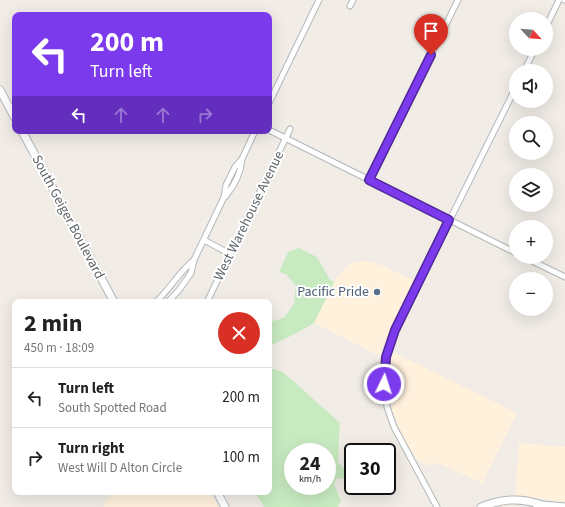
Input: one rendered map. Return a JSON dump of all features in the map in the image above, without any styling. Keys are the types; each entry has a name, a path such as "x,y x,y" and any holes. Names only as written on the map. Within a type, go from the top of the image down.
{"street":[{"path":"272,97 319,0"},
{"path":"350,6 353,0"},
{"path":"369,180 458,0"},
{"path":"553,12 559,0"},
{"path":"0,90 12,112"},
{"path":"437,507 394,427 387,407 384,384 386,357 395,330 509,101"},
{"name":"West Warehouse Avenue","path":"208,299 290,129"},
{"path":"272,131 509,250"},
{"name":"South Geiger Boulevard","path":"24,134 112,299"},
{"path":"171,299 191,273 194,260 224,197 226,185 235,167 242,159 254,134"},
{"path":"204,240 230,254"},
{"path":"159,299 185,268 194,260"},
{"path":"538,264 565,277"},
{"path":"219,495 225,507"},
{"path":"481,507 498,502 529,500 539,506 565,507"}],"shaded area":[{"path":"361,261 372,262 383,266 415,281 381,349 382,357 314,323 334,282 344,268"},
{"path":"393,352 517,413 482,483 438,463 431,466 415,459 401,432 393,412 388,393 387,383"},
{"path":"519,443 565,447 565,502 530,497 515,497"},
{"path":"109,495 212,495 218,507 103,507"}],"green space":[{"path":"299,248 317,257 330,280 334,282 314,323 272,345 272,321 284,318 294,304 296,286 286,274 279,272 288,252"},
{"path":"272,369 283,372 340,423 338,462 344,469 344,479 336,479 336,443 284,443 284,495 336,495 336,489 341,501 338,507 264,507 257,495 272,495"}],"place":[{"name":"Pacific Pride","path":"377,292"}],"route":[{"path":"384,384 386,357 395,330 449,220 369,180 431,55"}]}
